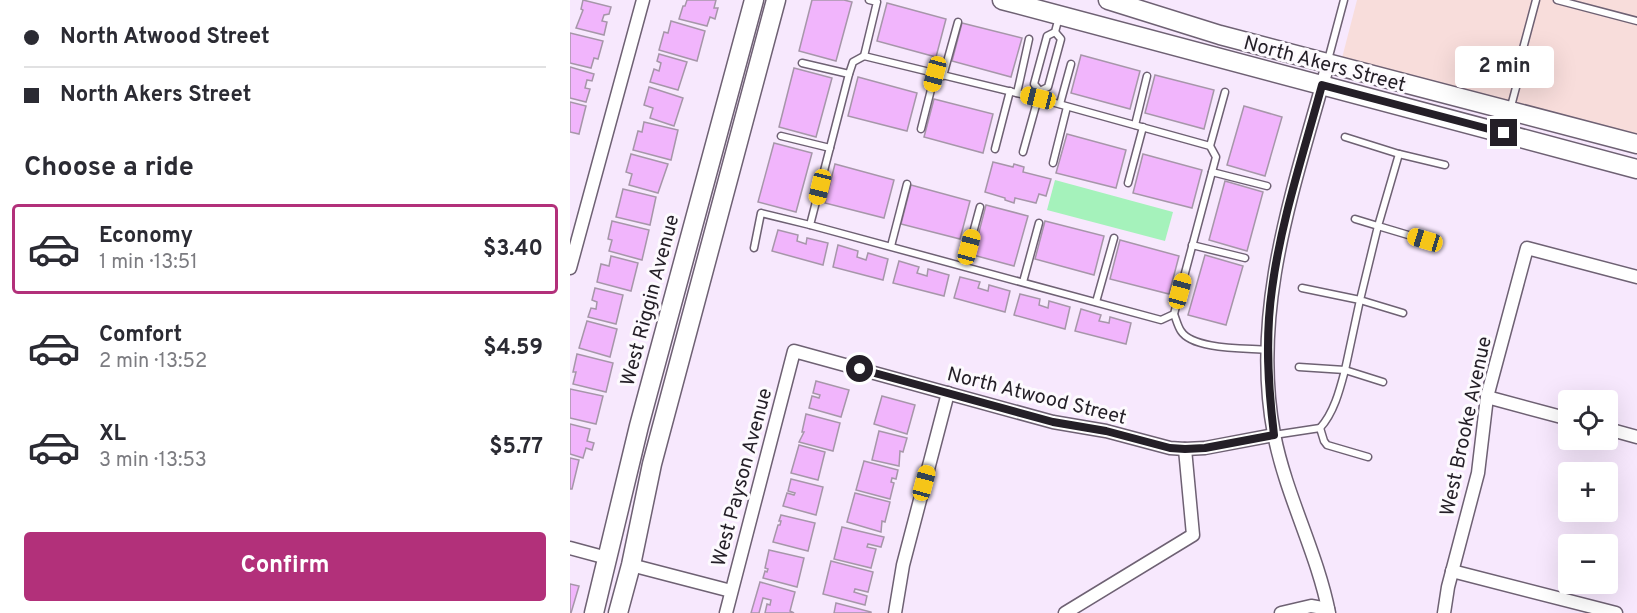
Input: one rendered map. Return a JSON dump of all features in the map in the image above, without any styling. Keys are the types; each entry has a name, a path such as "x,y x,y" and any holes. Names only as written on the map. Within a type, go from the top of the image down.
{"main road":[{"name":"West Riggin Avenue","path":"594,613 650,385 754,0"},
{"path":"618,613 631,565 652,464 776,0"},
{"name":"North Akers Street","path":"1002,0 1057,24 1322,85 1637,169"},
{"name":"North Akers Street","path":"1108,0 1220,35 1637,144"},
{"path":"1550,145 1576,144 1637,158"},
{"path":"631,565 625,561 623,549 651,420 650,385"},
{"path":"607,558 614,568 615,581 608,613"}],"street":[{"path":"570,268 575,227 643,0"},
{"path":"1327,612 1318,572 1288,486 1274,435 1269,397 1267,350 1271,290 1278,251 1328,64"},
{"name":"West Brooke Avenue","path":"1444,613 1445,596 1478,473 1487,398 1527,248 1637,277"},
{"name":"North Atwood Street","path":"794,351 1053,422 1106,431 1170,448 1205,448 1274,435"},
{"name":"West Payson Avenue","path":"726,613 794,351"},
{"path":"895,613 906,550 948,393"},
{"path":"1487,398 1558,416"},
{"path":"1618,432 1637,437"},
{"path":"1065,613 1193,536 1185,449"},
{"path":"570,548 607,558"},
{"path":"631,565 731,591"},
{"path":"1452,571 1616,613"},
{"path":"1281,613 1311,606 1327,612"}],"lane":[{"path":"864,56 877,2 869,0"},
{"path":"1328,64 1344,0"},
{"path":"1509,112 1536,0"},
{"path":"1557,0 1637,21"},
{"path":"943,76 958,22"},
{"path":"1040,91 1034,84 1047,36 1057,24"},
{"path":"1023,152 1040,91 1048,87 1055,62 1061,39 1057,24"},
{"path":"995,149 1029,39"},
{"path":"810,225 853,62 864,56 1038,98 1210,146"},
{"path":"1041,58 1055,62"},
{"path":"802,63 849,75"},
{"path":"1053,163 1071,64"},
{"path":"921,129 935,74"},
{"path":"1135,125 1147,76"},
{"path":"1225,92 1210,146 1216,157 1174,314 1182,333 1196,341 1208,345 1267,350"},
{"path":"1128,183 1143,127"},
{"path":"781,136 830,148"},
{"path":"1345,137 1399,154 1445,165"},
{"path":"1274,435 1320,428 1326,421 1341,385 1378,226 1399,154"},
{"path":"1212,172 1267,186"},
{"path":"891,246 907,184"},
{"path":"964,266 980,207"},
{"path":"753,248 762,213 1161,320 1174,314"},
{"path":"1355,219 1425,240"},
{"path":"1023,282 1039,223"},
{"path":"1096,302 1113,238"},
{"path":"1192,245 1245,258"},
{"path":"1302,288 1360,300 1403,313"},
{"path":"1299,367 1345,370 1383,382"},
{"path":"1320,428 1327,445 1368,457"}],"shaded area":[{"path":"1357,0 1637,0 1637,134 1342,58"}],"green space":[{"path":"1055,180 1173,212 1165,241 1047,210"}],"building":[{"path":"583,0 611,7 609,14 604,15 602,21 607,22 604,35 576,28 583,10 581,9"},
{"path":"687,0 716,0 714,8 718,8 715,19 710,17 707,26 679,19"},
{"path":"812,0 852,2 836,61 799,51"},
{"path":"887,3 946,19 936,57 877,41"},
{"path":"671,21 705,31 697,61 659,50 664,32 668,33"},
{"path":"962,23 1022,38 1011,77 952,61"},
{"path":"570,33 603,41 598,59 594,58 591,68 570,63"},
{"path":"659,54 687,62 678,90 650,82 654,69 659,71 661,63 657,61"},
{"path":"1081,55 1140,71 1130,109 1071,93"},
{"path":"570,67 594,74 592,81 587,80 585,88 590,89 586,102 570,98"},
{"path":"794,68 832,78 816,137 779,127"},
{"path":"1155,75 1214,90 1204,129 1145,113"},
{"path":"858,77 917,93 907,131 848,116"},
{"path":"649,87 683,98 674,126 650,118 653,108 644,105"},
{"path":"934,99 993,114 983,153 924,137"},
{"path":"570,102 586,106 579,134 570,132"},
{"path":"1244,106 1282,117 1265,176 1227,165"},
{"path":"644,122 678,130 671,160 633,150 638,131 642,132"},
{"path":"1067,134 1126,150 1116,188 1056,173"},
{"path":"774,143 812,153 796,212 758,202"},
{"path":"631,154 668,164 658,193 629,185 632,174 626,172"},
{"path":"1143,154 1202,170 1192,208 1133,193"},
{"path":"993,162 1013,167 1014,164 1024,167 1023,172 1051,179 1046,196 1039,194 1036,203 1015,198 1014,203 985,192"},
{"path":"835,164 894,180 884,218 825,203"},
{"path":"1225,181 1263,192 1247,251 1209,240"},
{"path":"911,185 970,201 960,239 901,224"},
{"path":"623,189 656,197 650,225 616,217"},
{"path":"986,205 1028,216 1014,266 973,255"},
{"path":"612,221 649,230 642,260 609,251 612,240 608,239"},
{"path":"1045,221 1104,236 1094,275 1035,259"},
{"path":"778,230 798,235 797,241 806,244 807,238 828,243 823,265 772,251"},
{"path":"1120,240 1179,256 1169,294 1110,279"},
{"path":"838,245 858,251 857,257 866,260 868,253 888,259 883,280 833,267"},
{"path":"1205,255 1243,266 1226,325 1188,315"},
{"path":"611,256 638,263 631,291 597,282 601,264 609,266"},
{"path":"899,261 919,267 917,273 927,276 928,269 949,275 944,296 893,283"},
{"path":"960,277 980,282 978,288 988,291 989,285 1010,291 1005,312 954,298"},
{"path":"595,288 623,295 616,324 588,317 591,308 596,309 597,302 592,300"},
{"path":"1020,294 1040,299 1039,305 1048,308 1049,301 1070,307 1065,329 1014,315"},
{"path":"1081,309 1101,315 1099,321 1109,323 1110,317 1131,323 1126,344 1075,331"},
{"path":"587,321 617,329 610,357 579,348"},
{"path":"577,354 613,363 606,392 573,384"},
{"path":"816,381 849,390 841,417 809,408 812,396 819,398 820,395 813,393"},
{"path":"570,389 603,396 596,424 570,418"},
{"path":"882,396 915,405 907,434 874,424"},
{"path":"806,414 840,423 833,451 799,442 804,432 802,432"},
{"path":"570,424 590,429 587,441 594,443 592,450 586,448 583,458 570,454"},
{"path":"879,431 907,438 903,452 900,451 899,466 872,460"},
{"path":"799,445 825,452 818,480 791,473"},
{"path":"570,458 579,460 572,489 570,489"},
{"path":"864,461 898,470 896,479 892,478 891,482 894,483 890,499 856,490"},
{"path":"791,479 823,487 816,515 783,506 787,493 794,495 795,493 788,491"},
{"path":"855,493 890,502 885,522 882,521 881,532 847,522"},
{"path":"781,515 815,523 808,551 773,542 778,525 780,525"},
{"path":"842,527 884,537 881,547 868,544 867,547 876,549 871,568 834,559"},
{"path":"769,550 804,558 797,587 763,578 768,569 765,568"},
{"path":"831,561 873,572 868,592 855,589 854,592 867,596 865,605 823,594"},
{"path":"760,582 795,592 790,611 794,613 765,613 767,604 770,605 771,600 763,598 759,613 751,613"},
{"path":"570,584 579,586 571,613 570,613"},
{"path":"836,603 871,612 871,613 834,613"}],"route":[{"path":"860,369 1053,422 1106,431 1170,448 1205,448 1274,435 1269,397 1267,350 1271,290 1284,226 1322,85 1504,133"}]}
